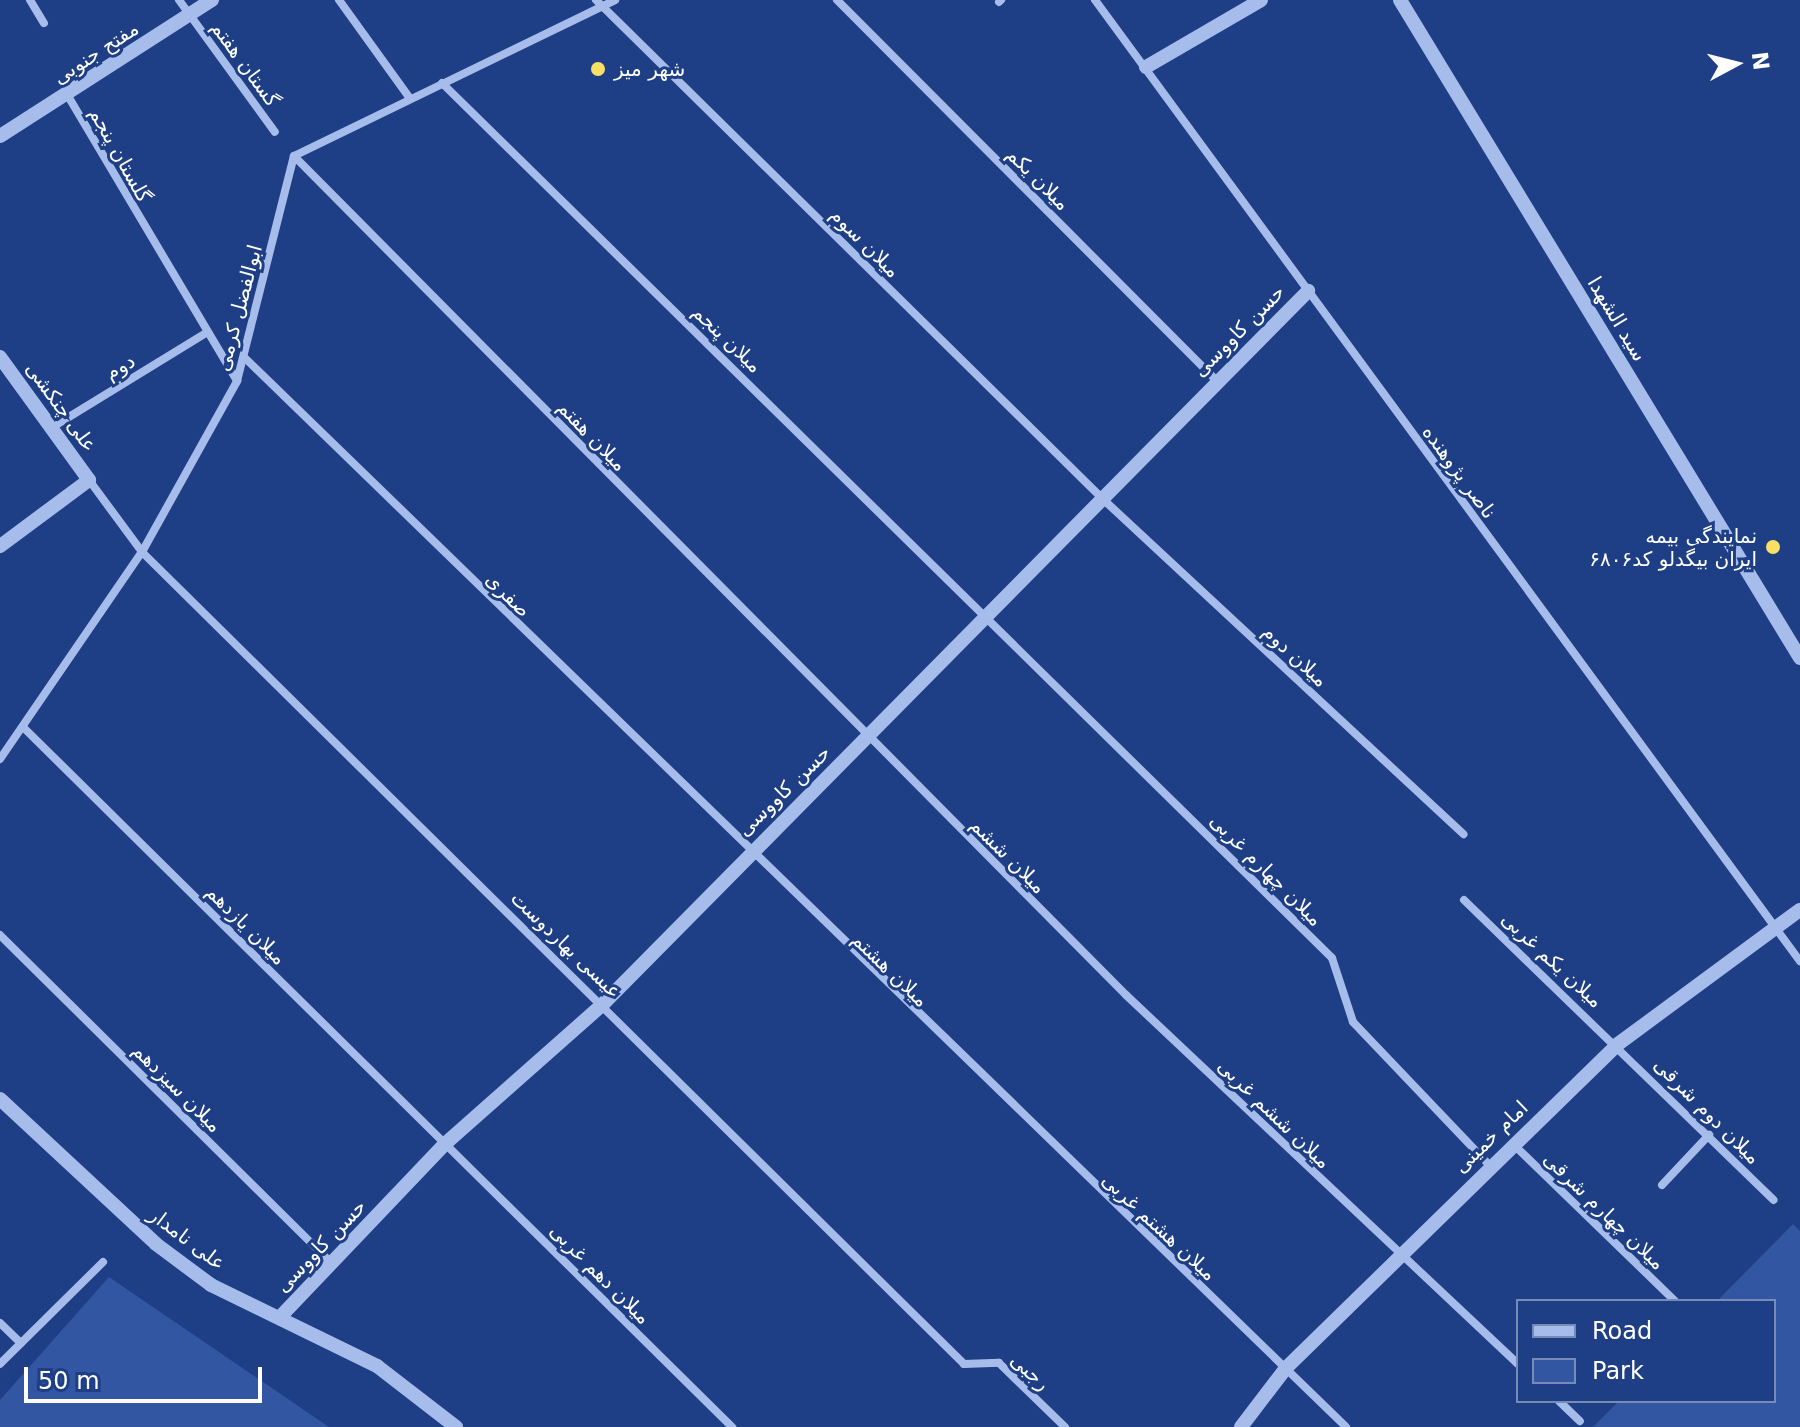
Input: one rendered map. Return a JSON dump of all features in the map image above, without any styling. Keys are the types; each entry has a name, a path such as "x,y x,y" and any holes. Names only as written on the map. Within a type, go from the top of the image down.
{"street":[{"path":"30,0 44,23"},
{"name":"گستان هفتم","path":"179,0 275,132"},
{"name":"مفتح جنوبی","path":"0,136 68,96 212,0"},
{"path":"339,0 409,97"},
{"path":"294,156 599,3 615,0"},
{"name":"میلان یکم","path":"837,0 1217,381"},
{"name":"ناصر پژوهنده","path":"1095,0 1772,929 1800,961"},
{"path":"1146,67 1261,0"},
{"name":"سید الشهدا","path":"1400,0 1800,658"},
{"name":"میلان سوم","path":"599,3 1106,502"},
{"name":"میلان پنجم","path":"442,83 989,618"},
{"name":"گلستان پنجم","path":"68,96 143,230 237,381"},
{"name":"ابوالفضل کرمی","path":"0,759 25,729 142,552 237,381 246,359 294,156"},
{"name":"میلان هفتم","path":"294,156 867,739"},
{"name":"حسن کاووسی","path":"282,1315 446,1143 603,1004 748,853 1106,502 1217,381 1308,291"},
{"name":"دوم","path":"51,428 206,333"},
{"name":"علی چنکشی","path":"0,357 89,480"},
{"name":"صفری","path":"246,359 748,853"},
{"path":"0,546 89,480"},
{"name":"عیسی بهاردوست","path":"89,480 142,552 603,1004 964,1364"},
{"name":"میلان دوم","path":"1106,502 1463,834"},
{"name":"میلان چهارم غربی","path":"989,618 1332,958 1353,1022 1490,1166"},
{"name":"میلان یازدهم","path":"25,729 446,1143"},
{"name":"میلان ششم","path":"867,739 1126,995"},
{"name":"میلان هشتم","path":"748,853 1010,1109"},
{"name":"میلان یکم غربی","path":"1464,900 1618,1044"},
{"name":"امام خمینی","path":"1241,1427 1286,1368 1512,1143 1618,1044 1800,910"},
{"name":"میلان سیزدهم","path":"0,935 332,1264"},
{"name":"میلان ششم غربی","path":"1126,995 1516,1362"},
{"name":"میلان دوم شرقی","path":"1618,1044 1774,1200"},
{"name":"علی نامدار","path":"0,1099 156,1244 211,1285 282,1315 377,1366 456,1427"},
{"name":"میلان هشتم غربی","path":"1010,1109 1346,1427"},
{"path":"1662,1185 1709,1135"},
{"name":"میلان دهم غربی","path":"446,1143 732,1427"},
{"name":"میلان چهارم شرقی","path":"1512,1143 1673,1299"},
{"path":"0,1364 103,1262"},
{"path":"0,1323 21,1343"},
{"name":"رجبی","path":"964,1364 999,1363 1065,1427"},
{"path":"1561,1403 1580,1421"}],"green space":[{"path":"1793,1224 1800,1231 1800,1427 1593,1427 1617,1403 1776,1403 1776,1299 1719,1299"},
{"path":"109,1277 329,1427 0,1427 0,1400"}],"place":[{"name":"شهر میز","path":"598,69"},
{"name":"نمایندگی بیمه ایران بیگدلو کد۶۸۰۶","path":"1773,547"}]}
